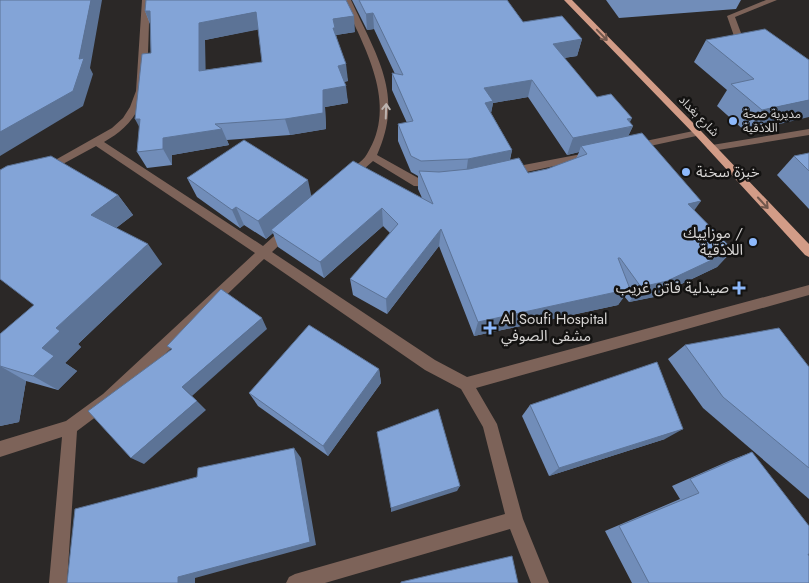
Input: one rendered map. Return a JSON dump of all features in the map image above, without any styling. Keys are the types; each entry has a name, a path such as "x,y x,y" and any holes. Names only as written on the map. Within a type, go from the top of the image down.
{"main road":[{"name":"شارع بغداد","path":"568,0 712,148 809,252"}],"street":[{"path":"35,175 98,143 128,120 137,103 146,0"},
{"path":"342,182 371,156 384,131 386,105 382,80 347,0"},
{"path":"759,50 737,34 731,16 773,0"},
{"path":"712,148 809,132"},
{"path":"621,149 698,134"},
{"path":"98,143 263,251 430,365 466,384 490,424 515,519 540,583"},
{"path":"495,175 602,153"},
{"path":"371,156 418,183 448,183"},
{"path":"0,449 70,427 108,399 263,251 299,220"},
{"path":"466,384 809,290"},
{"path":"58,583 70,427"},
{"path":"295,583 515,519"}],"building":[{"path":"0,0 91,0 79,59 84,58 73,91 0,132"},
{"path":"146,0 346,0 354,16 333,19 335,28 333,28 346,64 338,66 346,86 323,90 323,113 285,119 215,124 222,129 163,138 163,149 137,152 140,119 135,119 142,54 151,53 150,11 145,11","holes":["256,12 262,62 199,71 199,23"]},
{"path":"359,0 507,0 523,22 562,16 582,39 553,44 597,97 611,94 632,118 627,119 633,126 573,138 532,80 484,88 493,101 485,103 512,150 468,159 421,161 411,156 398,124 413,121 392,73 403,75 373,13 366,14"},
{"path":"765,29 809,60 809,100 762,110 731,84 754,79 706,40"},
{"path":"642,133 701,201 688,204 733,250 667,281 641,287 620,258 618,258 630,289 478,322 441,229 386,299 350,279 398,224 382,208 320,262 271,230 353,161 433,204 419,171 439,172 469,169 519,158 528,173 547,169 587,154 581,146"},
{"path":"244,140 308,180 258,221 236,207 232,210 187,178"},
{"path":"809,153 809,171 794,156"},
{"path":"51,156 118,195 91,215 148,244 56,328 60,331 42,348 54,356 33,376 0,366 0,334 34,305 0,279 0,170 7,166"},
{"path":"221,289 262,318 182,387 197,401 131,458 88,411 172,349 167,346"},
{"path":"309,325 379,369 323,446 249,393"},
{"path":"779,328 809,367 809,468 723,397 685,345"},
{"path":"657,362 683,429 559,468 530,405"},
{"path":"438,409 460,486 391,508 377,432"},
{"path":"294,448 310,542 178,577 178,583 67,583 75,509 197,477 198,468"},
{"path":"752,452 809,526 809,583 649,583 619,526 699,493 690,479"},
{"path":"512,556 518,583 401,583 401,582"}],"place":[{"name":"مديرية صحة اللاذقية","path":"733,121"},
{"name":"خبزة سخنة","path":"686,172"},
{"name":"موزاييك / اللاذقية","path":"753,242"},
{"name":"صيدلية فاتن غريب","path":"739,288"},
{"name":"Al Soufi Hospital مشفى الصوفي","path":"490,328"}]}
